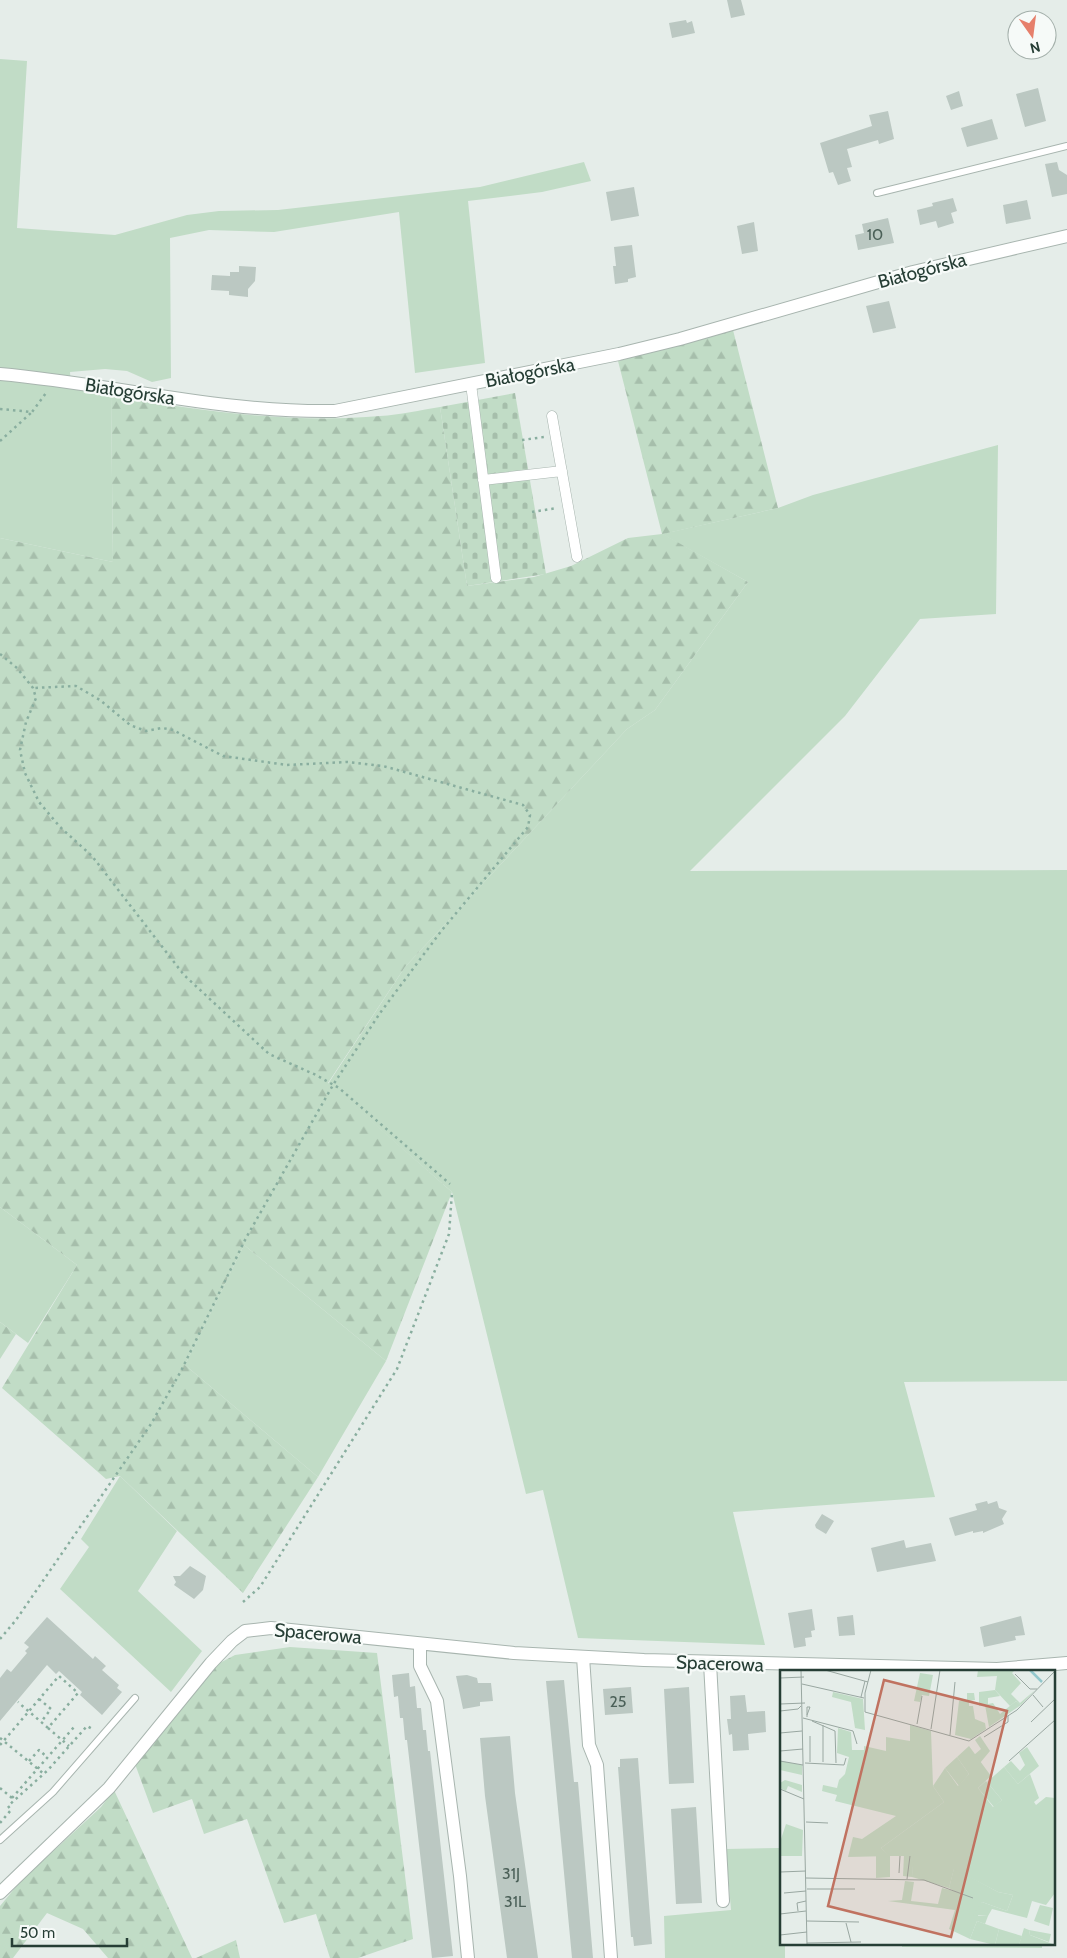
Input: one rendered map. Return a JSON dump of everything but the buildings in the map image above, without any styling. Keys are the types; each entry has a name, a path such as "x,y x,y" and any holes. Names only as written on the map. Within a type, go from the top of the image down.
{"street":[{"name":"Białogórska","path":"0,374 55,379 204,403 315,411 359,407 671,341 913,272 1067,236"},
{"path":"472,384 496,578"},
{"path":"552,416 577,557"},
{"path":"483,480 562,471"},
{"name":"Spacerowa","path":"0,1893 90,1809 211,1662 245,1631 271,1628 514,1653 710,1663 997,1669 1067,1663"},
{"path":"420,1644 420,1666 438,1701 460,1876 468,1958"},
{"path":"583,1657 589,1745 597,1765 611,1958"},
{"path":"710,1663 723,1901"}],"lane":[{"path":"876,193 1067,146"},
{"path":"0,1840 54,1792 135,1698"}],"path":[{"path":"0,440 42,402 55,379"},
{"path":"0,409 32,412"},
{"path":"522,440 556,435"},
{"path":"532,512 568,506"},
{"path":"0,654 18,668 33,688 36,698 26,722 20,750 25,773 39,802 60,827 92,856 184,975 269,1054 316,1075 333,1085 450,1184"},
{"path":"0,1639 16,1620 111,1479 151,1424 181,1371 246,1238 333,1085 380,1013 442,930 528,827 530,815 523,805 383,766 347,762 287,765 223,756 173,730 162,728 146,730 130,726 100,700 76,686 33,688"},
{"path":"243,1602 260,1587 397,1369 449,1234 452,1192"},
{"path":"0,1745 58,1676 78,1693 48,1728"},
{"path":"39,1699 51,1709 41,1722"},
{"path":"18,1702 69,1746"},
{"path":"14,1799 44,1774 87,1726 94,1730 98,1729"},
{"path":"0,1823 11,1810 8,1806 37,1768 74,1727"},
{"path":"0,1738 44,1774"},
{"path":"29,1761 39,1750 47,1757"},
{"path":"0,1788 14,1799"}],"green space":[{"path":"0,59 27,61 17,228 115,235 187,215 219,211 278,210 480,187 584,162 591,181 542,192 468,201 485,363 415,373 399,212 274,232 209,230 170,238 171,378 152,382 127,371 105,369 70,372 71,387 111,395 113,562 0,538"},
{"path":"733,330 778,508 663,534 748,582 655,710 627,729 405,967 328,1083 452,1192 386,1361 244,1245 185,1365 318,1477 243,1593 120,1476 106,1479 2,1388 77,1265 0,1207 0,538 113,562 111,395 211,411 279,417 346,418 402,414 440,407 467,586 534,577 571,566 628,538 662,534 618,361"},
{"path":"515,393 546,574 467,586 440,407"},
{"path":"998,445 996,614 920,619 845,716 690,871 1067,870 1067,1381 904,1382 935,1497 733,1512 765,1645 578,1638 543,1490 526,1494 452,1192 328,1084 405,967 627,729 655,710 748,582 662,534 778,508 813,495"},
{"path":"0,1207 77,1265 28,1343 0,1322"},
{"path":"244,1245 386,1361 318,1477 185,1365"},
{"path":"0,1322 16,1334 0,1359"},
{"path":"120,1476 177,1531 138,1591 202,1651 171,1692 60,1589 89,1547 81,1539"},
{"path":"290,1647 377,1653 413,1939 358,1958 330,1958 316,1914 284,1923 247,1819 204,1834 192,1799 153,1813 135,1764 214,1666 235,1655"},
{"path":"114,1790 192,1958 108,1958 83,1929 47,1913 13,1958 0,1958 0,1906 20,1882 101,1807"},
{"path":"779,1848 780,1946 785,1946 785,1958 665,1958 664,1916 731,1910 726,1849"},
{"path":"236,1940 240,1958 196,1958"},
{"path":"1042,1946 1042,1948 902,1947"}]}
